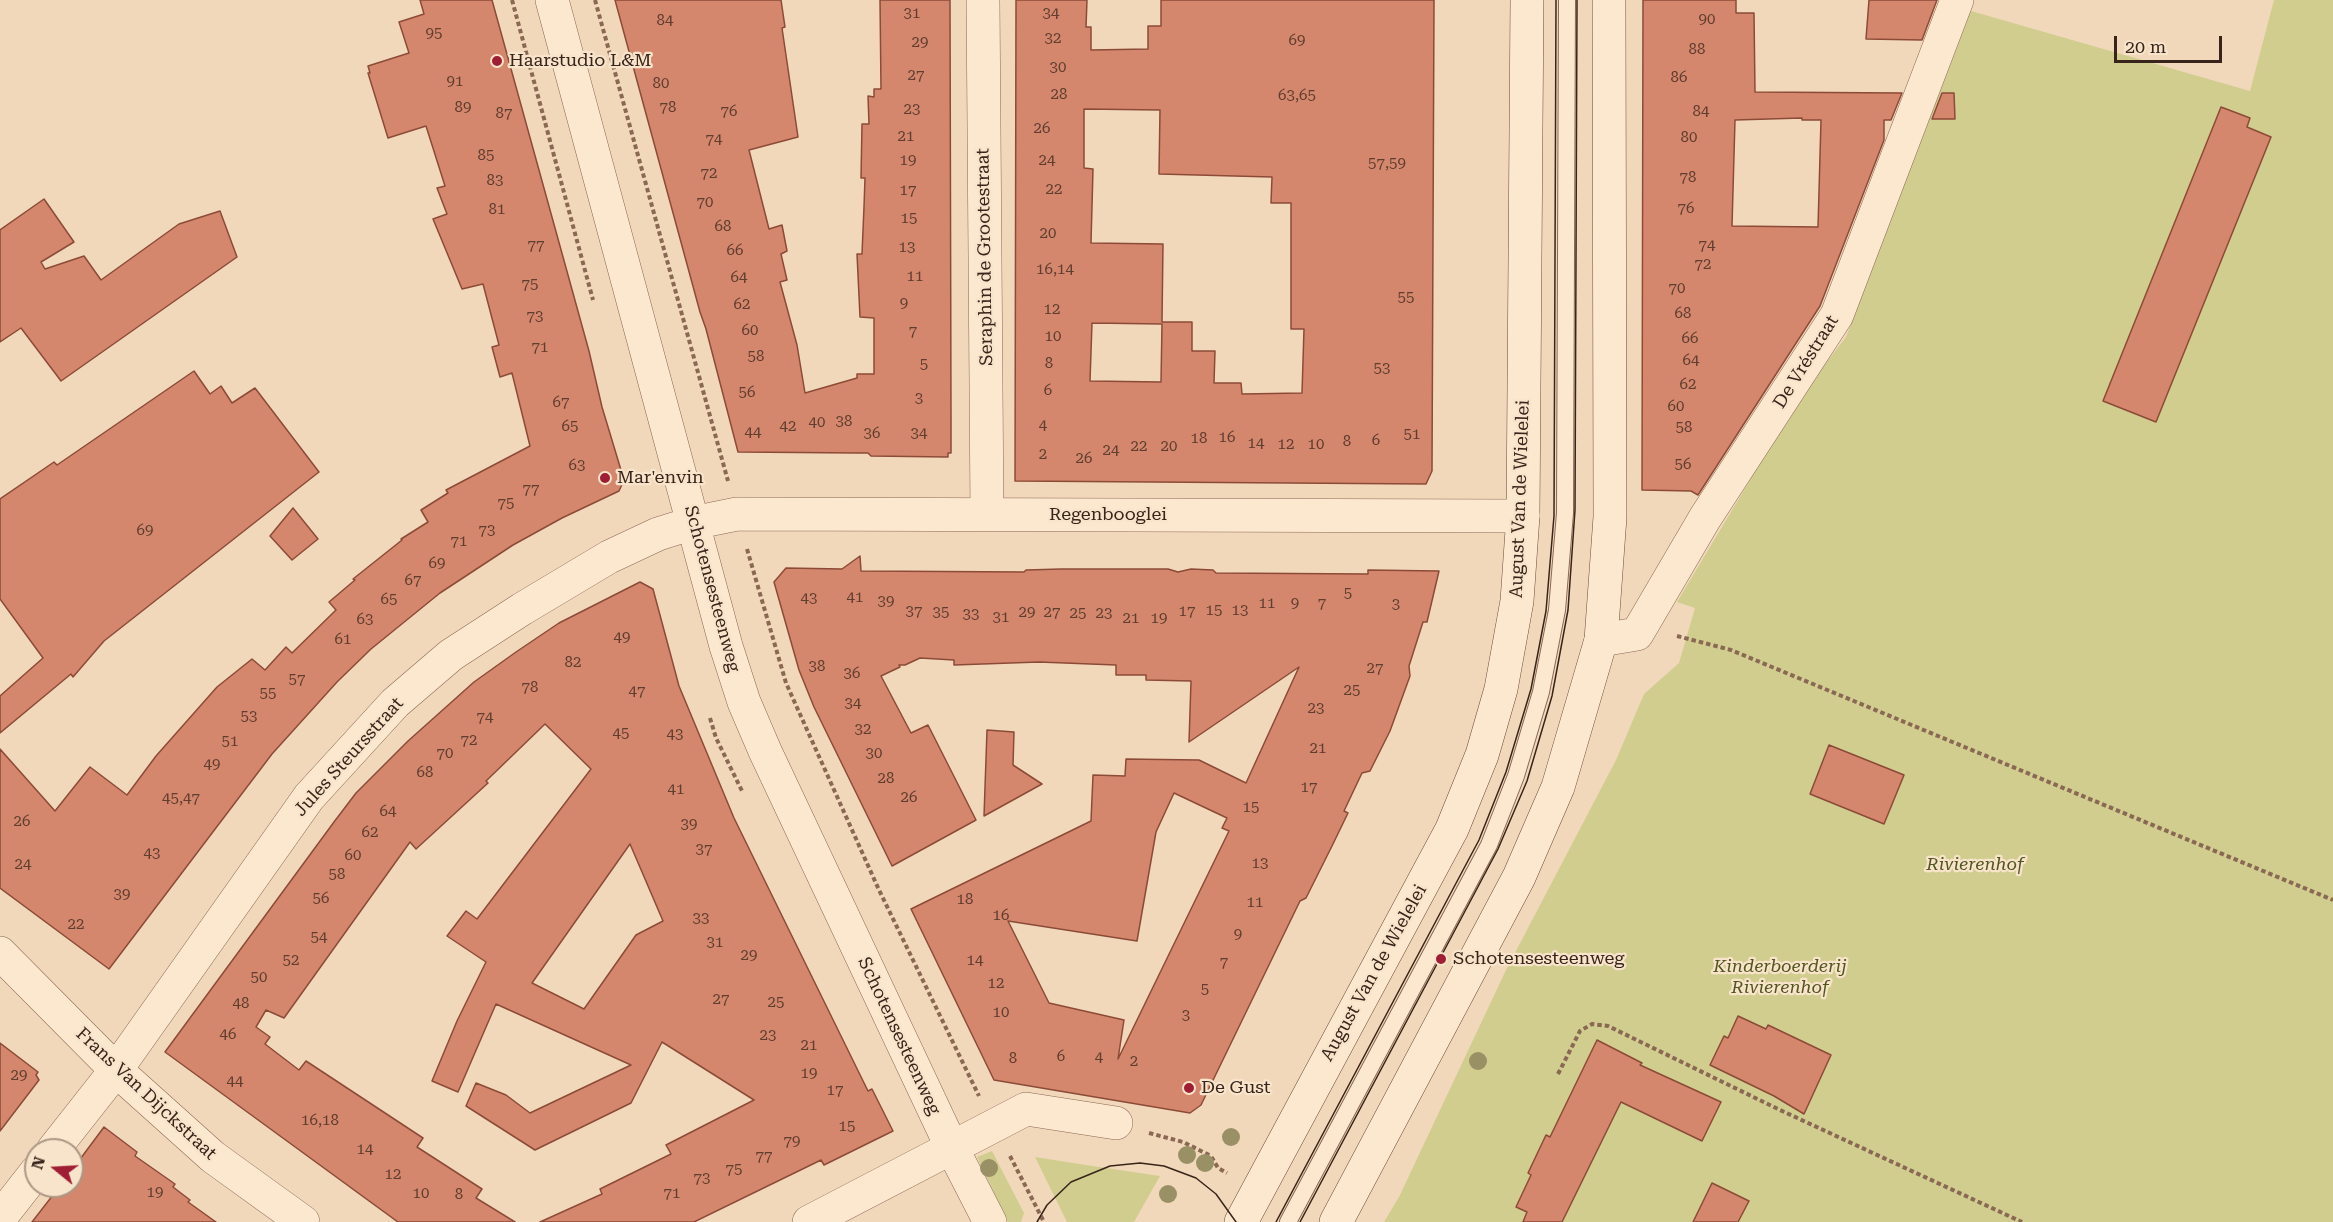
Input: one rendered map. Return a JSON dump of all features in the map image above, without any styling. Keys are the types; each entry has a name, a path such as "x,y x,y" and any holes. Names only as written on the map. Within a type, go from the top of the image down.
{"street":[{"name":"Schotensesteenweg","path":"552,0 726,646 756,731 952,1148 990,1222"},
{"name":"Seraphin de Grootestraat","path":"983,0 987,514"},
{"name":"August Van de Wielelei","path":"1241,1222 1452,829 1482,755 1501,689 1516,612 1523,516 1527,0"},
{"path":"1336,1222 1519,877 1558,787 1601,640 1610,517 1609,0"},
{"name":"De Vréstraat","path":"1637,634 1705,518 1837,315 1957,0"},
{"name":"Regenbooglei","path":"693,523 737,514 1523,516"},
{"name":"Jules Steursstraat","path":"62,1138 116,1070 309,797 395,703 451,655 522,609 609,557 658,534 693,523"},
{"path":"1601,640 1637,634"},
{"name":"Frans Van Dijckstraat","path":"0,953 116,1070 213,1157 303,1222"},
{"path":"809,1222 1026,1109 1116,1123"},
{"path":"0,1218 24,1187"}],"lane":[{"path":"1288,1222 1489,845 1516,776 1541,692 1557,610 1565,513 1567,0"}],"path":[{"path":"595,0 786,683 879,890 994,1126 1044,1222"},
{"path":"1637,634 1682,636 1731,650 2333,900"},
{"path":"1558,1074 1580,1031 1592,1024 1608,1026 1780,1110 2022,1222"},
{"path":"1116,1123 1183,1142 1211,1156 1218,1168 1259,1191"}],"green space":[{"name":"Rivierenhof","path":"2274,0 2333,0 2333,1222 1384,1222 1399,1197 1506,970 1616,760 1644,694 1679,663 1695,608 1677,602 1801,395 1846,337 1971,11 2250,91"},
{"path":"992,1151 1024,1213 1021,1222 1008,1222 977,1157"},
{"path":"1035,1157 1160,1176 1134,1222 1067,1222"}],"building":[{"path":"420,0 492,0 589,351 602,407 624,480 619,491 562,518 513,545 440,593 371,649 337,682 272,754 109,969 0,888 0,749 55,811 90,767 127,795 156,756 217,687 252,659 265,670 286,647 292,653 336,610 329,602 401,539 428,522 421,510 448,493 446,490 530,446 512,373 500,377 492,347 499,345 483,284 462,289 433,219 447,214 437,188 445,186 426,126 388,138 368,73 370,73 368,66 409,53 399,22 424,14"},
{"path":"615,0 781,0 785,27 782,28 798,137 749,150 769,229 782,225 787,251 781,254 787,280 780,282 797,345 805,393 857,378 857,374 874,374 874,318 860,317 857,254 862,254 864,207 865,178 861,178 862,124 869,124 868,96 874,97 874,89 881,89 880,0 950,0 951,453 948,453 948,457 871,456 868,453 738,452"},
{"path":"1016,0 1087,0 1086,27 1091,27 1091,50 1148,49 1148,26 1161,26 1161,0 1434,0 1432,471 1426,484 1015,481","holes":["1084,109 1160,110 1159,174 1272,177 1271,203 1291,203 1291,329 1304,329 1302,393 1242,394 1241,383 1214,383 1215,351 1192,351 1192,322 1162,322 1163,244 1091,243 1093,169 1084,168","1092,323 1162,324 1161,382 1090,381"]},
{"path":"1643,0 1736,0 1736,13 1754,13 1755,92 1902,93 1891,120 1884,120 1884,140 1820,306 1698,495 1691,491 1642,490","holes":["1802,118 1802,120 1821,120 1818,227 1732,226 1735,120"]},
{"path":"1869,0 1937,0 1922,40 1866,39"},
{"path":"1942,93 1954,93 1955,119 1932,119"},
{"path":"2221,107 2250,118 2247,127 2271,137 2156,422 2103,401"},
{"path":"44,199 74,242 41,262 45,269 84,256 101,280 179,224 220,211 237,257 61,381 21,328 0,342 0,230"},
{"path":"194,371 210,394 221,386 232,403 255,388 319,472 104,641 73,677 71,674 0,733 0,696 43,658 0,599 0,499 54,462 57,465"},
{"path":"293,508 318,539 292,560 270,536"},
{"path":"860,556 861,571 1024,572 1026,570 1061,569 1168,569 1178,572 1191,569 1213,570 1216,573 1368,574 1368,570 1439,571 1427,622 1423,622 1409,666 1410,676 1390,731 1370,771 1362,773 1344,811 1348,813 1332,846 1306,898 1300,901 1201,1105 1190,1113 994,1080 911,909 1091,821 1093,775 1125,776 1126,759 1199,760 1246,783 1299,667 1189,742 1191,681 1146,680 1146,675 1116,675 1116,665 1039,662 954,665 954,660 920,658 905,665 899,665 900,667 881,676 911,733 928,725 976,820 892,866 814,707 799,670 774,582 786,568 842,569","holes":["1174,793 1227,818 1222,828 1229,831 1118,1059 1124,1020 1049,1003 1008,921 1137,941 1156,832"]},
{"path":"640,582 653,589 679,686 734,818 868,1091 872,1089 893,1131 824,1165 821,1160 694,1222 540,1222 602,1194 600,1189 671,1154 666,1145 754,1100 662,1042 631,1103 535,1150 466,1106 476,1083 506,1095 530,1113 631,1065 496,1004 458,1092 432,1081 457,1021 486,962 447,936 466,911 477,919 591,769 545,724 486,781 488,783 416,849 410,842 284,1018 266,1010 256,1027 270,1037 265,1044 299,1070 306,1061 423,1138 417,1147 482,1189 476,1198 515,1222 398,1222 165,1052 356,793 408,741 474,682 559,623","holes":["630,844 663,921 636,935 584,1009 532,983"]},
{"path":"987,730 1014,732 1013,765 1042,784 984,816"},
{"path":"1829,745 1904,775 1884,824 1810,794"},
{"path":"1738,1016 1766,1029 1768,1025 1831,1055 1804,1114 1774,1096 1710,1065 1724,1036 1728,1038"},
{"path":"1597,1040 1642,1063 1640,1065 1721,1102 1702,1141 1621,1102 1562,1222 1523,1222 1527,1212 1516,1207 1531,1175 1528,1173 1546,1135 1550,1137"},
{"path":"0,1043 38,1072 36,1075 39,1080 0,1131"},
{"path":"104,1127 137,1152 135,1156 175,1184 173,1187 190,1200 188,1202 216,1222 32,1222 51,1198 84,1198 84,1154"},
{"path":"1712,1183 1749,1201 1738,1222 1693,1222"}],"tram line":[{"path":"1276,1222 1479,840 1506,772 1531,689 1546,611 1554,516 1556,0"},
{"path":"1300,1222 1498,849 1527,781 1552,696 1568,610 1575,510 1577,0"},
{"path":"1037,1222 1047,1205 1071,1182 1110,1166 1140,1163 1164,1166 1196,1178 1216,1194 1236,1222"}],"place":[{"name":"Haarstudio L&M","path":"497,61"},
{"name":"Mar'envin","path":"605,478"},
{"name":"Schotensesteenweg","path":"1441,959"},
{"name":"De Gust","path":"1189,1088"}],"park label":[{"name":"Kinderboerderij Rivierenhof","path":"1780,977"}]}
